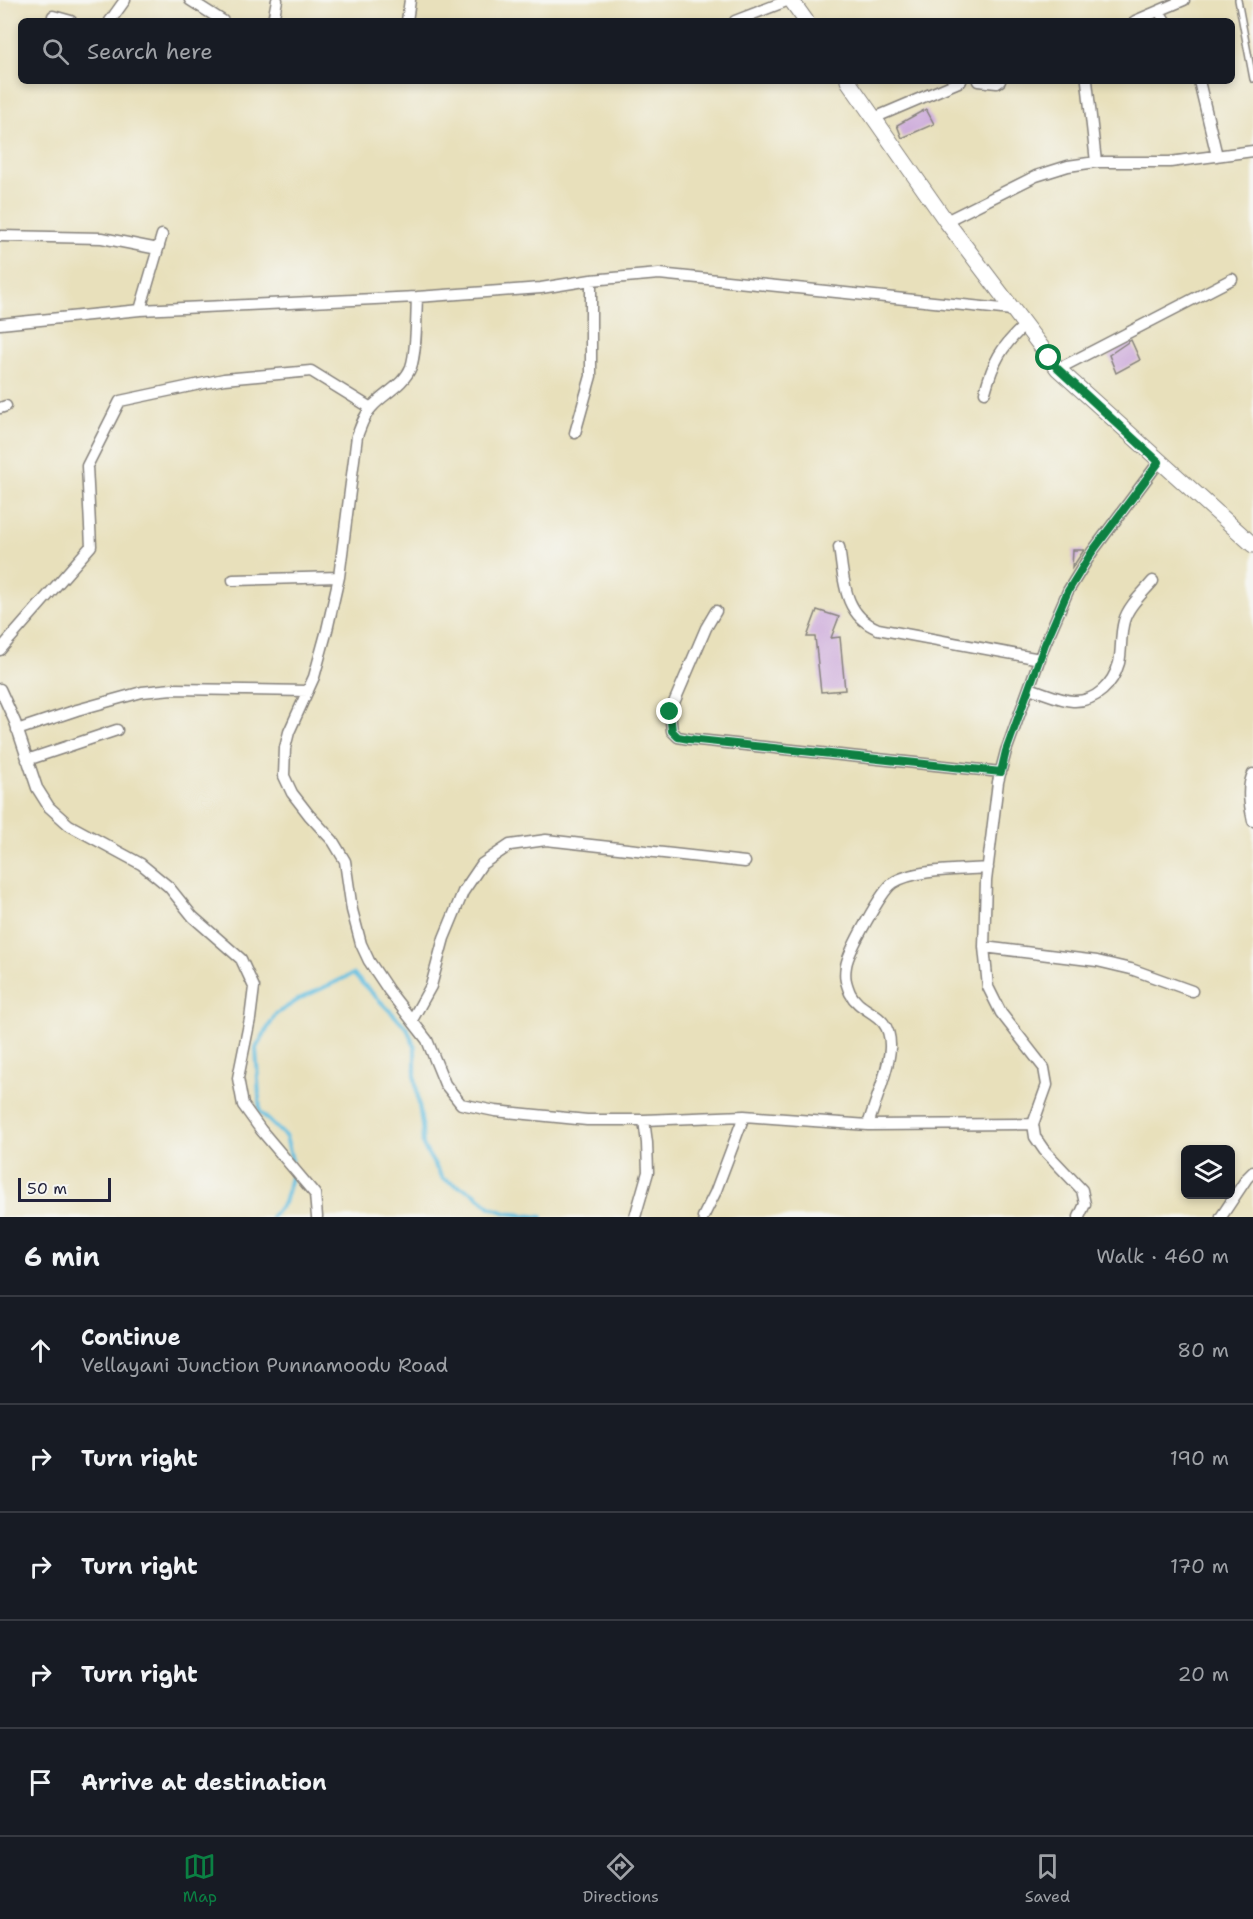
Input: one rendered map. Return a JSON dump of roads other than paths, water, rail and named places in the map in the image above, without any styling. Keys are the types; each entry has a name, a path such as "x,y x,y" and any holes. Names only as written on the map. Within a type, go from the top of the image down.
{"street":[{"path":"112,18 125,0"},
{"path":"190,0 218,18"},
{"path":"274,18 277,0"},
{"path":"407,18 410,0"},
{"path":"743,18 790,0 804,18"},
{"path":"1142,18 1184,0"},
{"path":"1159,11 1163,18"},
{"path":"53,16 60,18"},
{"path":"850,84 946,221 1058,369 1253,545"},
{"path":"874,118 955,84"},
{"path":"1087,84 1096,162"},
{"path":"1200,84 1217,156"},
{"path":"946,221 1036,176 1068,166 1096,162 1170,162 1253,151"},
{"path":"140,310 162,235"},
{"path":"0,236 102,238 158,249"},
{"path":"0,324 140,310 417,297 541,288 591,280 659,274 1012,310"},
{"path":"1058,369 1232,279"},
{"path":"575,433 591,376 591,280"},
{"path":"417,297 411,368 370,408 357,436 339,577 314,677 289,732 285,748 284,776 292,793 333,841 345,861 352,910 361,944 389,992 428,1040 445,1084 461,1104 495,1111 587,1120 744,1116 868,1125 1033,1124"},
{"path":"985,392 992,367 999,354 1024,326"},
{"path":"0,650 91,546 87,466 120,401 224,379 311,371 370,408"},
{"path":"1079,1217 1085,1204 1082,1190 1044,1150 1035,1137 1033,1124 1047,1085 1044,1068 1001,1013 988,987 984,947 988,868 1006,751 1068,591 1092,552 1159,462"},
{"path":"839,547 851,606 866,624 878,629 1040,659"},
{"path":"233,580 339,577"},
{"path":"1029,688 1073,700 1088,698 1102,692 1110,682 1118,664 1124,622 1129,609 1153,581"},
{"path":"716,611 706,628 670,712 672,731 678,737 1001,772"},
{"path":"17,730 142,692 172,688 308,692"},
{"path":"0,689 37,788 49,807 69,825 141,864 169,887 193,917 241,959 254,987 238,1078 243,1105 261,1131 315,1194 317,1217"},
{"path":"27,760 117,730"},
{"path":"1253,774 1250,780 1250,805 1253,821"},
{"path":"412,1020 431,986 444,938 463,892 482,864 510,845 546,840 745,862"},
{"path":"868,1125 891,1045 887,1028 880,1018 852,997 845,981 846,964 877,902 892,883 916,874 988,868"},
{"path":"984,947 1097,962 1131,969 1192,991"},
{"path":"704,1217 744,1116"},
{"path":"635,1217 648,1172 644,1120"},
{"path":"1221,1217 1253,1172"}],"lane":[{"path":"1238,0 1253,79"}],"waterway":[{"path":"292,1160 286,1137 260,1112 256,1048 276,1014 301,998 353,974 407,1028 415,1048 415,1078 423,1146 443,1179 474,1193 490,1207 506,1213 542,1217"},
{"path":"271,1217 284,1203 293,1170"}]}
